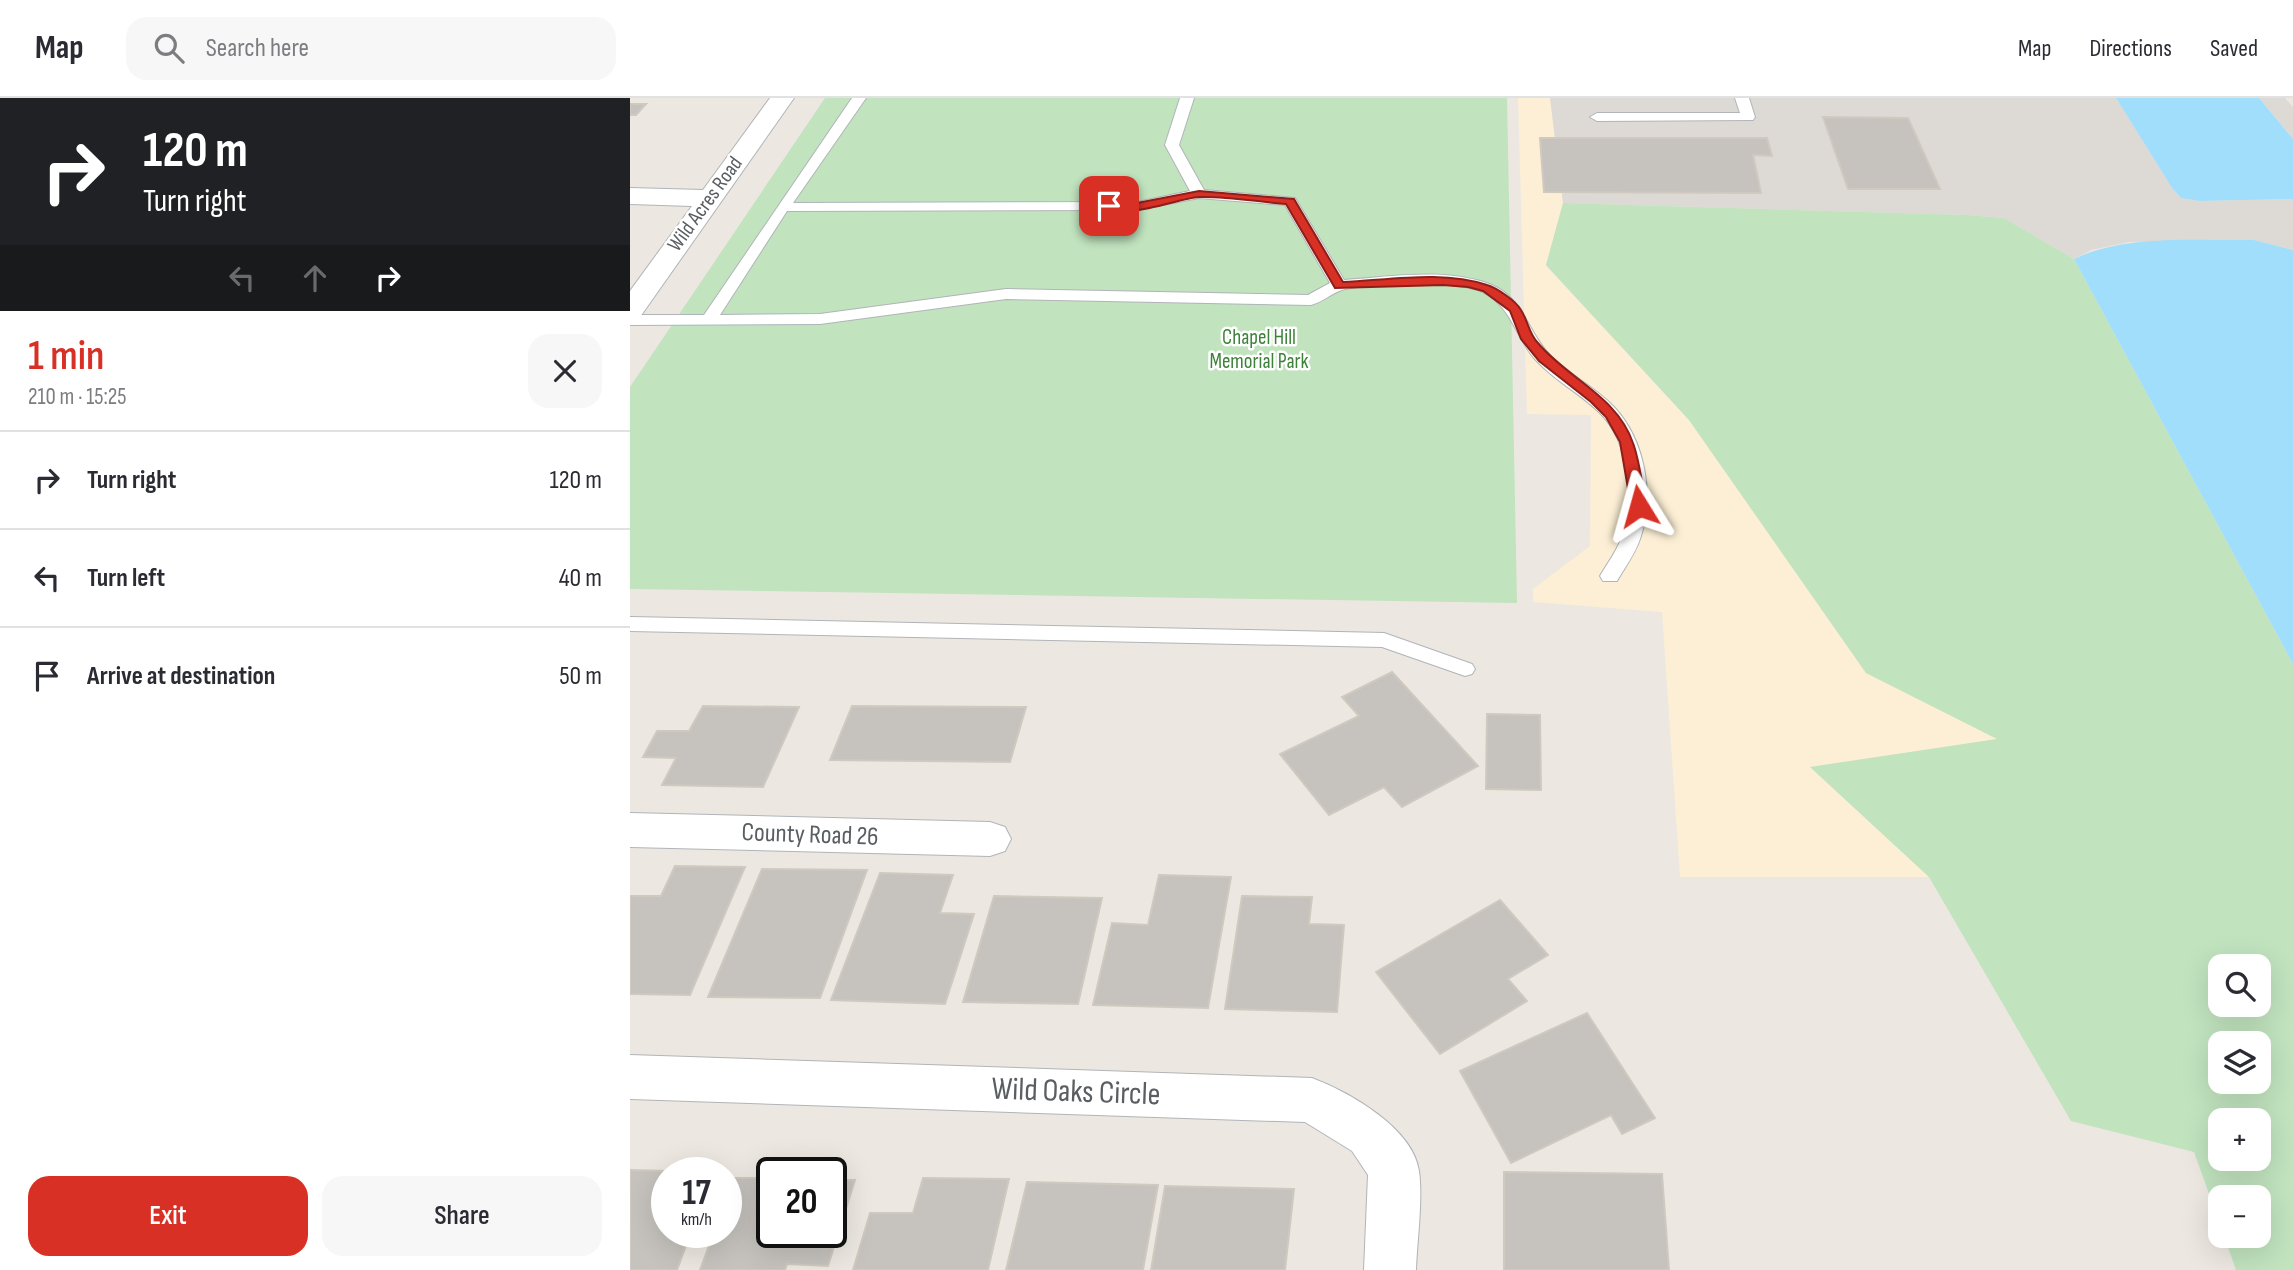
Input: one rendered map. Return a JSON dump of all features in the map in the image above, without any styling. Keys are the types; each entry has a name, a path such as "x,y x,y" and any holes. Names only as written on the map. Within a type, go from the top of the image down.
{"street":[{"name":"Wild Acres Road","path":"630,310 782,98"},
{"path":"630,196 709,198"},
{"name":"County Road 26","path":"630,830 990,839"},
{"name":"Wild Oaks Circle","path":"630,1077 1312,1100 1370,1135 1394,1170 1390,1270"}],"lane":[{"path":"709,320 859,98"},
{"path":"1187,98 1172,145 1199,194"},
{"path":"1597,117 1748,117 1742,98"},
{"path":"783,207 1137,206 1199,194 1290,201 1339,285"},
{"path":"630,320 820,319 1006,294 1311,300 1339,285 1384,282 1468,283 1487,289 1515,309 1527,339 1544,358 1612,415 1626,442 1639,506 1632,536 1610,576"},
{"path":"630,624 1384,640 1465,669"}],"shaded area":[{"path":"1518,98 1550,98 1563,203 1546,266 1689,420 1866,673 1999,739 1810,767 1929,877 1680,877 1662,612 1533,602 1533,589 1590,546 1591,415 1527,414"},
{"path":"1550,98 2116,98 2181,198 2199,201 2293,199 2293,250 2254,240 2129,242 2091,250 2074,259 2004,218 1563,203"},
{"path":"2259,98 2285,98 2293,107 2293,139"}],"green space":[{"name":"Chapel Hill Memorial Park","path":"825,98 1507,98 1517,603 630,589 630,387"},
{"path":"1563,203 2004,218 2074,259 2293,664 2293,1270 2236,1270 2228,1248 2271,1248 2271,1185 2208,1185 2208,1191 2194,1152 2071,1121 1929,877 1810,767 1997,739 1866,673 1689,420 1546,265"}],"water":[{"path":"2116,98 2259,98 2293,139 2293,199 2199,201 2181,198"},
{"path":"2254,240 2293,250 2293,664 2074,259 2094,251 2139,242"}],"building":[{"path":"630,104 646,104 636,115 630,115"},
{"path":"1823,117 1908,118 1940,189 1848,189"},
{"path":"1540,138 1767,138 1772,156 1753,155 1761,193 1544,192"},
{"path":"1392,672 1478,766 1402,807 1384,787 1329,815 1280,754 1359,716 1342,697"},
{"path":"703,706 799,707 763,787 662,785 676,758 643,757 657,731 689,731"},
{"path":"852,706 1026,707 1010,762 830,760"},
{"path":"1487,714 1540,715 1541,790 1486,789"},
{"path":"675,866 745,867 690,995 630,994 630,896 661,896"},
{"path":"762,869 867,870 820,998 708,997"},
{"path":"880,873 953,875 940,913 974,914 945,1004 831,1000"},
{"path":"1159,875 1231,877 1208,1008 1093,1005 1112,923 1148,925"},
{"path":"994,896 1102,898 1078,1004 963,1002"},
{"path":"1242,896 1312,897 1309,924 1344,925 1337,1012 1225,1009"},
{"path":"1500,900 1548,955 1508,979 1527,1001 1440,1054 1376,972"},
{"path":"1587,1013 1655,1118 1622,1134 1611,1115 1511,1163 1460,1071"},
{"path":"630,1170 651,1170 651,1248 685,1248 677,1270 630,1270"},
{"path":"1504,1172 1662,1174 1669,1270 1504,1270"},
{"path":"742,1178 756,1178 756,1248 834,1248 828,1266 787,1264 785,1270 700,1270 708,1248 742,1248"},
{"path":"923,1178 1009,1179 988,1270 853,1270 870,1213 913,1213"},
{"path":"847,1180 855,1180 847,1205"},
{"path":"1027,1182 1158,1185 1143,1270 1006,1270"},
{"path":"1165,1186 1294,1189 1285,1270 1151,1270"}],"route":[{"path":"1109,206 1137,206 1199,194 1290,201 1339,285 1443,282 1468,283 1487,289 1515,309 1527,339 1544,358 1612,415 1626,442 1639,506"}]}
